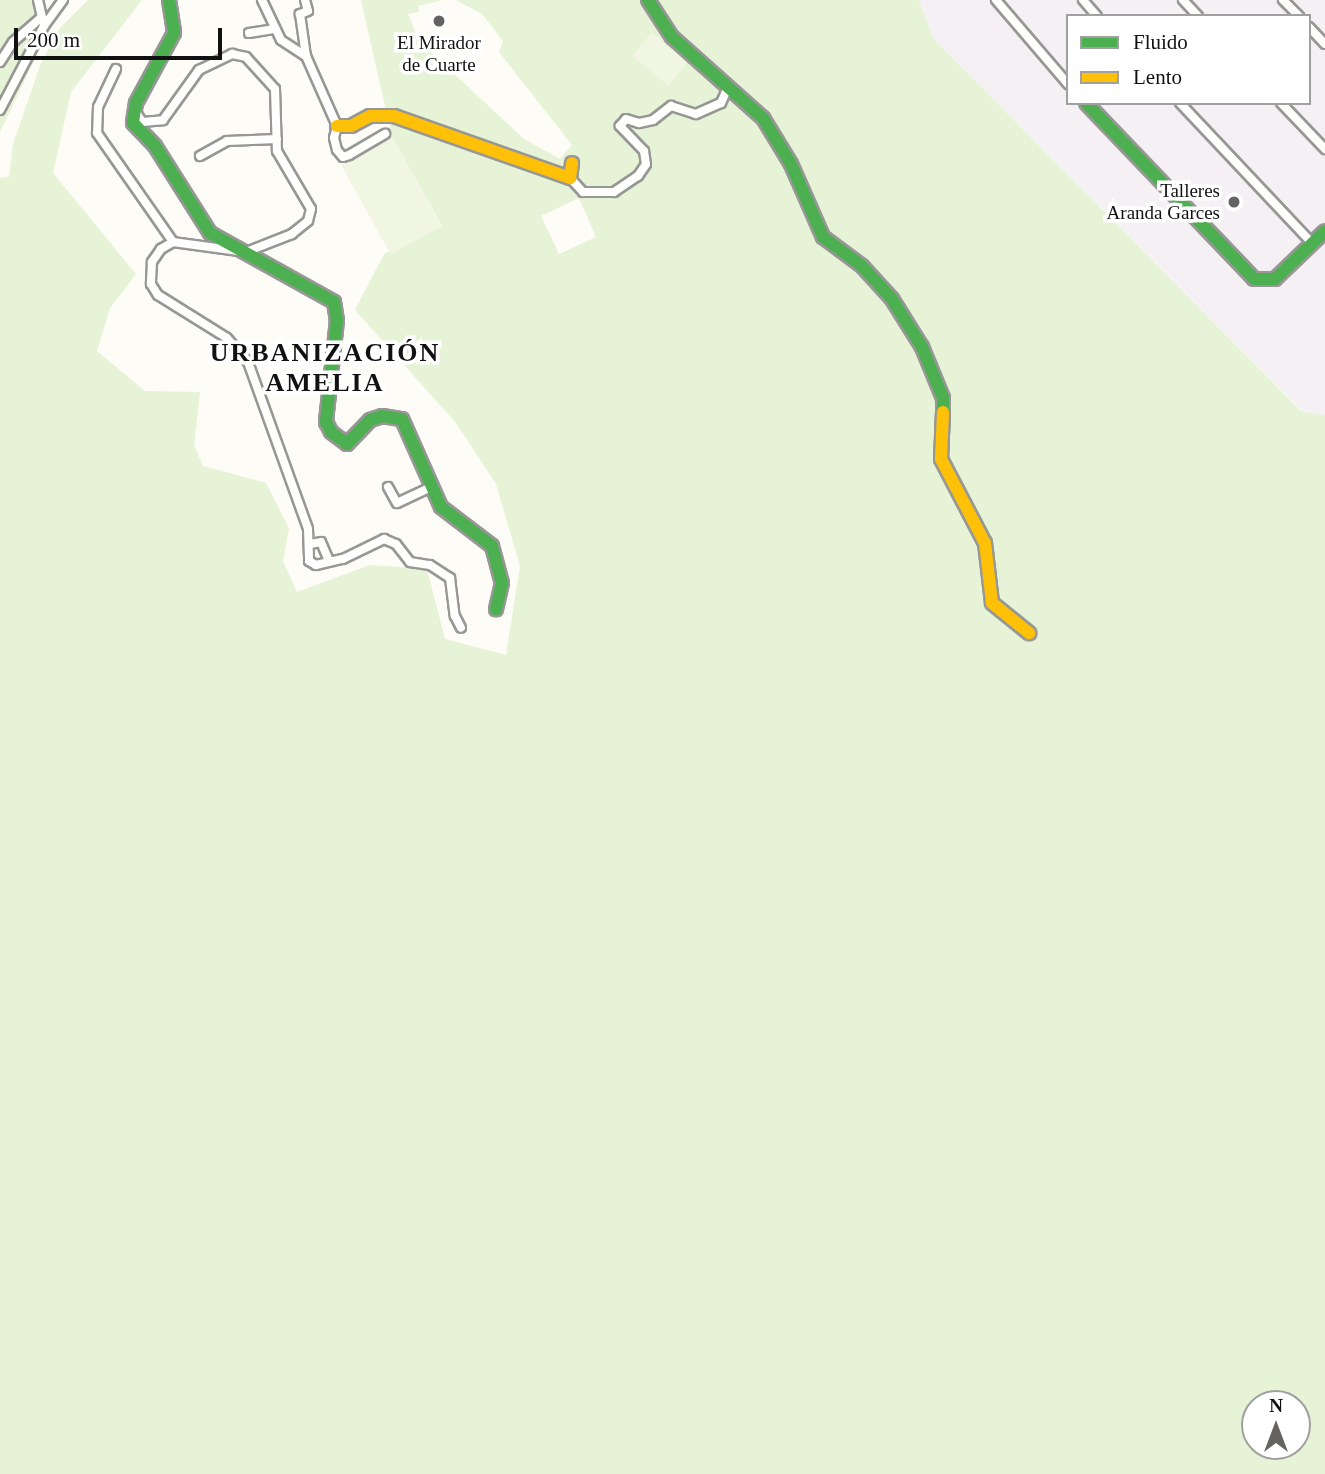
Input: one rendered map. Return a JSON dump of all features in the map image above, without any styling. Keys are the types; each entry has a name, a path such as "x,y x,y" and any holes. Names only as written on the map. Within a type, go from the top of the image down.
{"street":[{"path":"0,110 43,22 38,0"},
{"path":"0,62 13,42 43,22 63,0"},
{"path":"170,0 174,33 136,103 133,123 155,146 198,220 229,246 246,252 334,302 337,320 326,422 338,440 355,441 370,420 382,416 402,419 441,507 492,546 502,583 496,609"},
{"path":"262,0 281,40 306,56"},
{"path":"305,0 307,11 300,13 306,56 337,126 334,138 343,157 385,134"},
{"path":"648,0 672,37 763,117 791,164 823,237 862,266 892,299 922,347 943,398 942,459 985,543 992,603 1028,633"},
{"path":"996,0 1066,82"},
{"path":"1083,0 1095,14"},
{"path":"1182,0 1196,14"},
{"path":"1283,0 1296,14"},
{"path":"249,33 274,29"},
{"path":"1311,29 1325,44"},
{"path":"136,103 139,119 158,123 178,104 199,70 221,57 246,57 275,89 277,139 283,165 311,209 308,221 292,234 246,252 173,242 160,249 152,262 151,284 158,295 227,338 248,362 310,544 309,561 316,565 355,555 365,545 384,539 396,544 410,562 430,565 450,578 455,616 461,628"},
{"path":"116,69 98,107 97,133 173,242"},
{"path":"337,126 351,126 370,116 394,116 570,178 583,192 614,192 638,176 646,164 644,151 620,125 626,119 639,123 653,120 671,106 696,114 721,103 728,87"},
{"path":"1088,105 1254,279 1275,279 1325,231"},
{"path":"1182,105 1312,243"},
{"path":"1283,105 1325,149"},
{"path":"200,156 228,141 277,139"},
{"path":"570,178 572,163"},
{"path":"388,486 397,503 432,486"},
{"path":"310,544 321,542 329,561"}],"shaded area":[{"path":"919,0 1325,0 1325,415 1302,411 933,38"}],"green space":[{"path":"0,0 44,0 45,9 59,9 0,132"},
{"path":"88,0 142,0 71,92 53,173 136,274 110,308 97,351 145,391 200,392 194,445 203,466 266,483 289,528 283,561 297,592 370,565 427,569 445,639 506,655 520,566 496,484 456,423 355,310 384,254 442,226 392,137 361,0 443,0 418,6 419,12 408,14 419,41 524,139 560,159 572,145 499,52 503,41 482,14 456,0 919,0 933,38 1301,411 1325,415 1325,1474 0,1474 0,178 9,177 13,144 41,63 59,29","holes":["579,198 596,237 559,254 541,216"]},
{"path":"652,32 688,62 668,86 632,56"},
{"path":"392,137 441,226 391,254 341,165"}],"traffic: fast":[{"path":"169,0 174,33 136,103 133,123 155,146 210,233 334,302 337,320 326,422 331,432 347,444 370,420 382,416 402,419 441,507 492,546 502,583 496,609"},
{"path":"648,0 672,37 763,118 791,164 823,237 862,266 892,299 922,347 943,398 943,412"},
{"path":"1088,105 1254,279 1275,279 1325,231"}],"traffic: slow":[{"path":"337,126 351,126 370,116 394,116 570,178 572,163"},
{"path":"943,412 941,459 985,543 992,603 1029,633"}],"place":[{"name":"El Mirador de Cuarte","path":"439,21"},
{"name":"Talleres Aranda Garces","path":"1234,202"}],"district":[{"name":"URBANIZACIÓN AMELIA","path":"325,368"}]}
